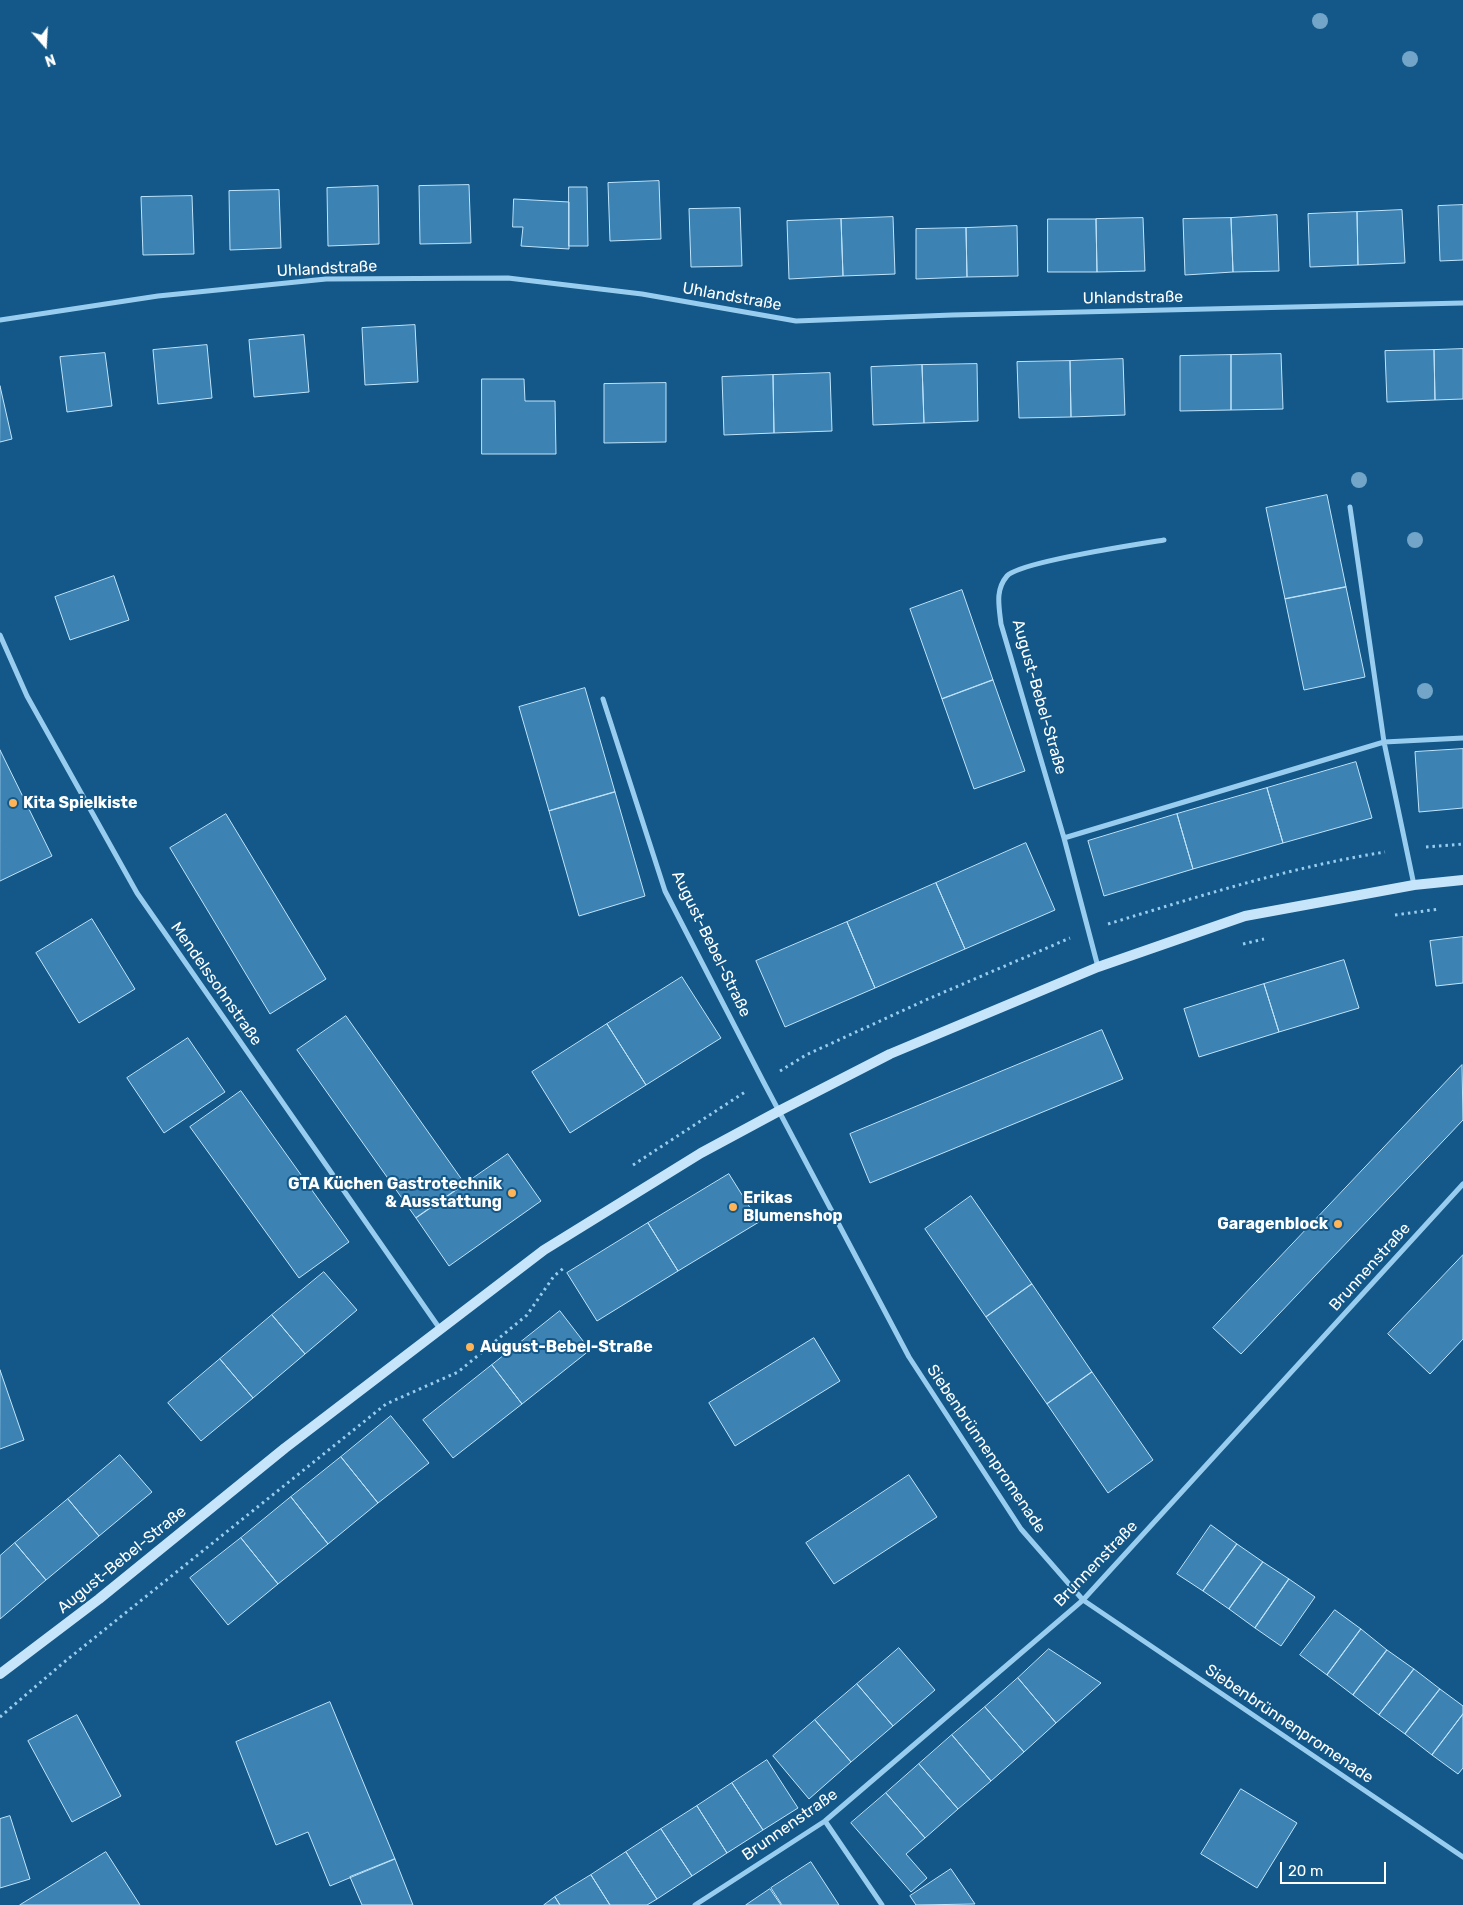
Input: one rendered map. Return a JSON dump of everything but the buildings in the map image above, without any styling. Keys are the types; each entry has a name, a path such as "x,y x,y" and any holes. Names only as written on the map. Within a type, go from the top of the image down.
{"main road":[{"name":"August-Bebel-Straße","path":"0,1674 99,1599 285,1448 544,1250 701,1153 890,1054 1098,967 1245,916 1414,886 1463,880"}],"street":[{"name":"Uhlandstraße","path":"0,320 158,296 326,279 508,278 642,294 796,321 952,315 1463,303"},
{"path":"1350,507 1384,742 1414,886"},
{"name":"August-Bebel-Straße","path":"1098,967 1064,838 1001,624 998,592 1008,574 1043,562 1164,540"},
{"name":"Mendelssohnstraße","path":"0,634 27,696 137,893 441,1329"},
{"name":"August-Bebel-Straße","path":"603,699 665,891 779,1111"},
{"path":"1064,838 1384,742 1463,738"},
{"name":"Siebenbrünnenpromenade","path":"779,1111 909,1357 1021,1529 1083,1600 1463,1857"},
{"name":"Brunnenstraße","path":"694,1905 825,1821 1083,1600 1463,1184"},
{"path":"825,1821 882,1905"}],"path":[{"path":"1388,916 1444,908"},
{"path":"1238,945 1266,938"},
{"path":"0,1717 70,1657 386,1404 458,1372 527,1315 554,1276 567,1266"}],"place":[{"name":"Kita Spielkiste","path":"13,803"},
{"name":"GTA Küchen Gastrotechnik & Ausstattung","path":"512,1193"},
{"name":"Erikas Blumenshop","path":"733,1207"},
{"name":"Garagenblock","path":"1338,1224"},
{"name":"August-Bebel-Straße","path":"470,1347"}]}
